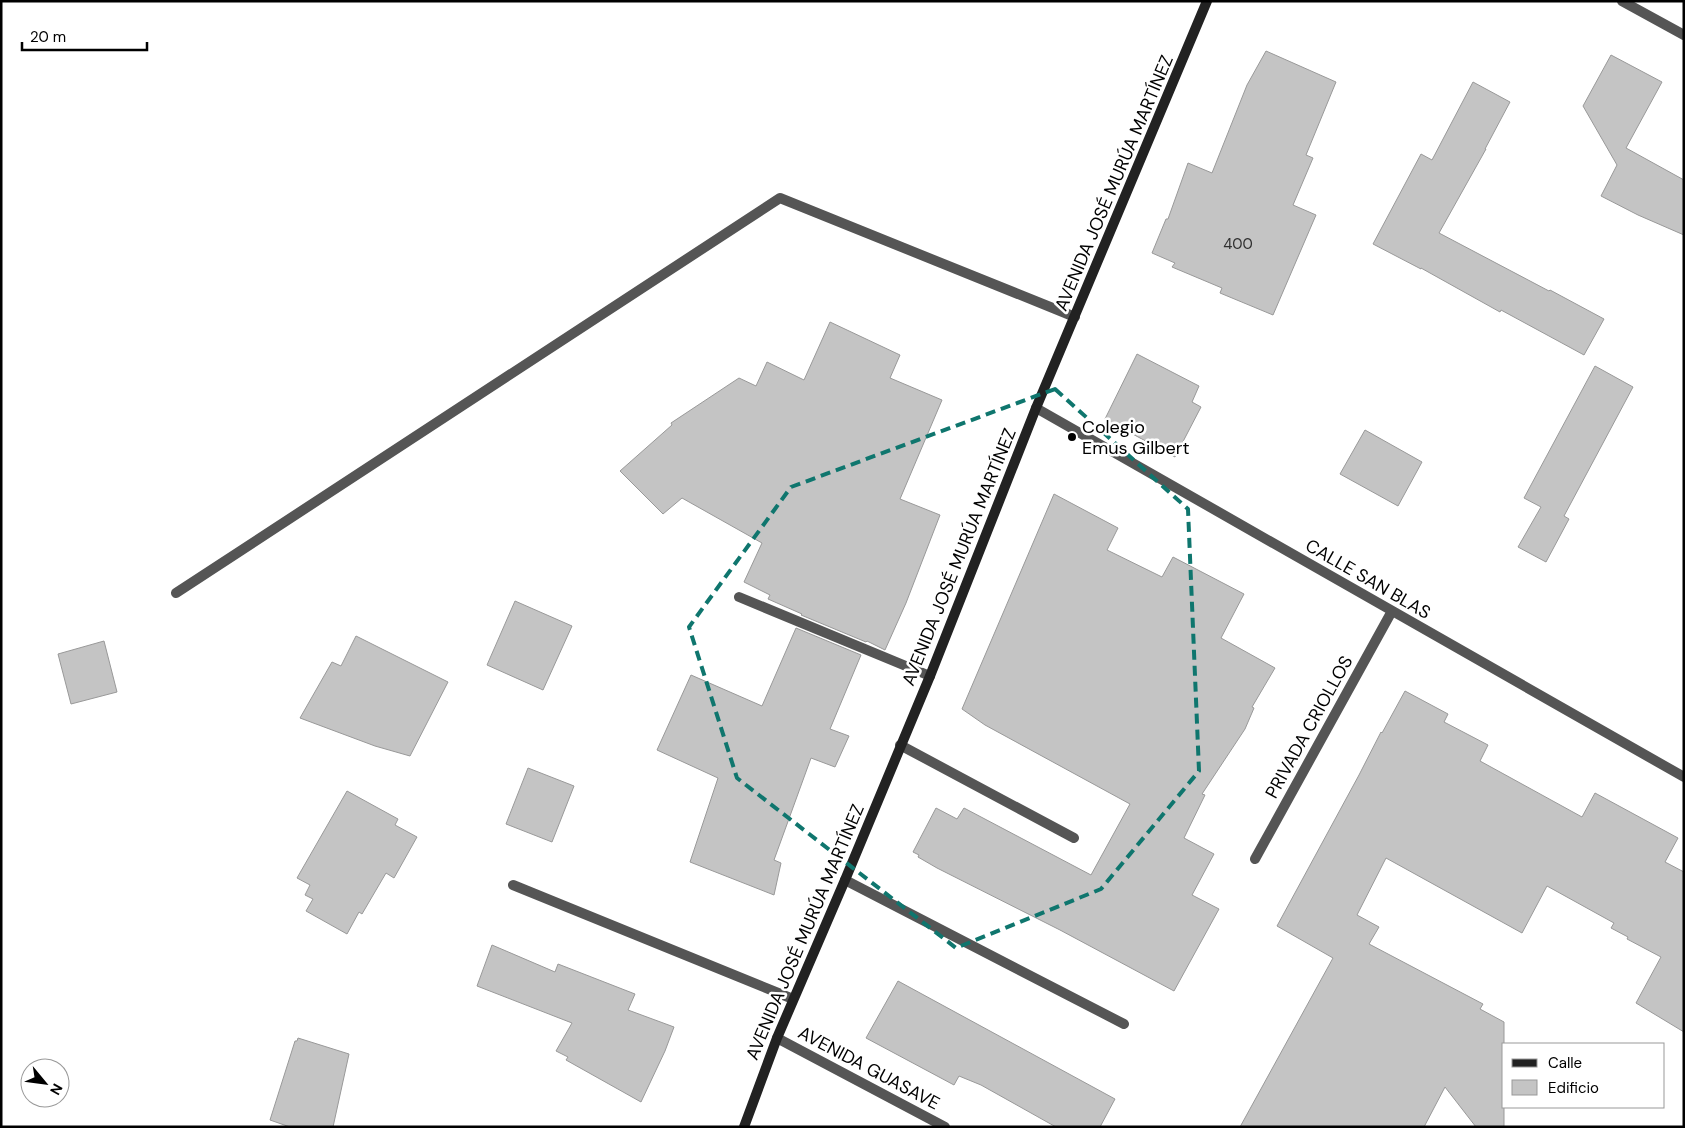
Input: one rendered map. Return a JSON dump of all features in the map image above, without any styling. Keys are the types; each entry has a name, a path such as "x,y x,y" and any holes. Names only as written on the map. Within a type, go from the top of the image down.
{"main road":[{"name":"AVENIDA JOSÉ MURÚA MARTÍNEZ","path":"744,1127 777,1038 930,676 1036,408 1207,1"}],"street":[{"path":"1622,1 1684,35"},
{"path":"176,593 780,198 1075,317"},
{"name":"CALLE SAN BLAS","path":"1036,408 1684,777"},
{"path":"739,597 930,676"},
{"name":"PRIVADA CRIOLLOS","path":"1255,858 1392,611"},
{"path":"900,745 1074,838"},
{"path":"845,880 1124,1024"},
{"path":"513,885 793,1000"},
{"name":"AVENIDA GUASAVE","path":"777,1038 944,1127"}],"highlighted area":[{"path":"1055,389 1188,509 1199,771 1101,889 956,948 737,778 689,627 791,487"}],"building":[{"path":"1266,51 1336,82 1306,155 1313,158 1293,205 1316,215 1273,315 1220,293 1222,288 1172,267 1175,263 1152,253 1166,219 1168,219 1188,163 1212,173 1247,85"},
{"path":"1611,55 1662,82 1626,148 1684,180 1684,235 1601,196 1617,165 1583,106"},
{"path":"1473,82 1510,102 1439,233 1604,319 1584,355 1373,244 1421,154 1432,160"},
{"path":"830,322 900,355 890,378 942,400 900,499 940,515 906,603 885,650 768,599 770,595 744,582 762,543 682,498 663,514 620,471 672,425 671,423 739,378 756,386 767,362 804,380"},
{"path":"1137,354 1199,386 1192,402 1201,407 1175,457 1105,419"},
{"path":"1595,366 1633,387 1564,516 1569,519 1546,562 1518,547 1541,507 1524,498"},
{"path":"1365,430 1422,462 1398,506 1340,474"},
{"path":"1054,494 1118,528 1107,550 1162,577 1173,557 1244,594 1221,638 1275,668 1252,707 1254,708 1245,729 1202,794 1205,795 1184,838 1214,854 1192,895 1219,909 1174,991 1060,930 937,868 913,852 936,808 957,819 964,808 1091,875 1130,804 985,725 962,709"},
{"path":"515,601 572,626 543,690 487,665"},
{"path":"796,628 861,655 830,729 849,736 835,767 811,758 774,860 781,863 774,895 690,862 718,778 657,750 691,675 762,706"},
{"path":"356,636 448,682 410,756 375,746 300,718 332,662 341,666"},
{"path":"104,641 117,692 71,704 58,654"},
{"path":"1405,691 1448,714 1444,722 1488,745 1480,761 1582,817 1595,793 1678,838 1665,862 1684,872 1684,1032 1636,1003 1661,957 1611,928 1614,923 1547,886 1522,933 1386,858 1357,915 1379,927 1369,944 1483,1004 1480,1009 1504,1022 1504,1043 1502,1043 1502,1108 1504,1108 1504,1127 1476,1127 1445,1087 1424,1127 1240,1127 1333,958 1277,926"},
{"path":"528,768 574,786 552,842 506,824"},
{"path":"347,791 398,819 395,825 417,837 394,878 386,873 362,914 359,912 347,934 306,911 313,899 305,895 310,885 297,878"},
{"path":"492,945 555,972 558,964 635,994 628,1010 674,1027 641,1102 566,1060 568,1057 556,1051 572,1023 477,986"},
{"path":"898,981 1115,1099 1100,1127 1056,1127 981,1085 959,1076 954,1085 866,1038"},
{"path":"298,1038 349,1054 333,1127 290,1127 270,1120 295,1041"}],"place":[{"name":"Colegio Emus Gilbert","path":"1072,437"}]}
